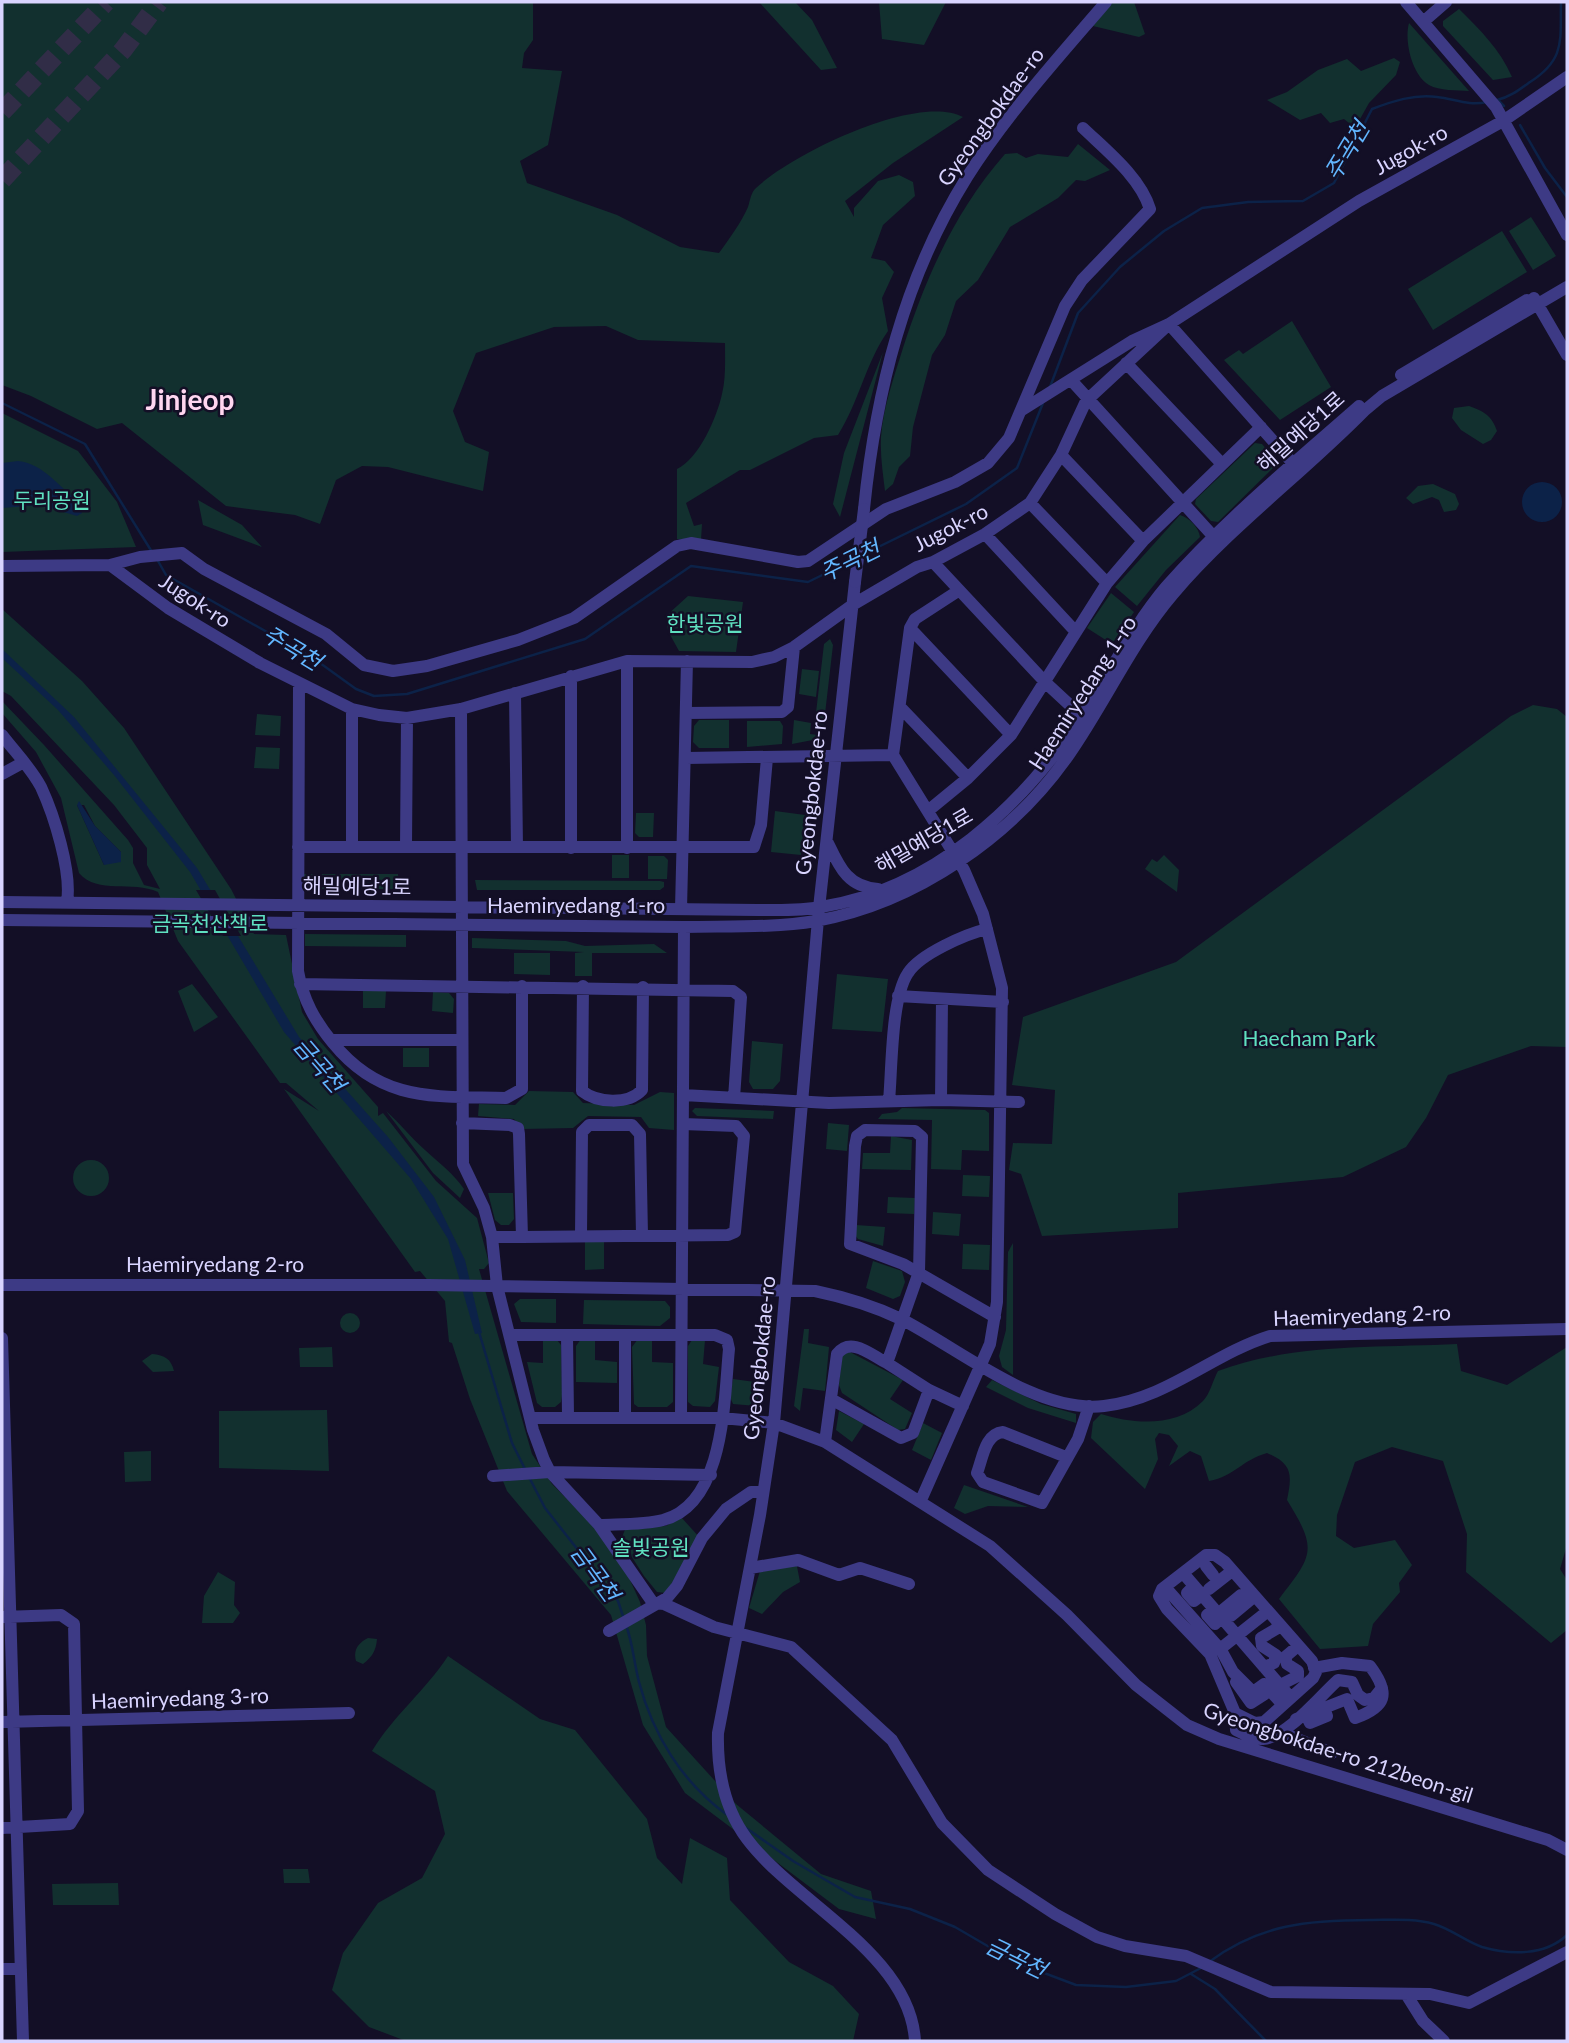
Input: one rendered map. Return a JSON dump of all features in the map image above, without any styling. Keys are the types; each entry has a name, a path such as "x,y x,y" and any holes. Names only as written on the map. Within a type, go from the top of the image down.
{"street":[{"name":"Gyeongbokdae-ro","path":"915,2041 899,1991 884,1970 747,1839 729,1806 719,1775 718,1733 750,1568 774,1423 819,914 836,754 871,441 890,352 900,318 942,221 967,177 1014,111 1106,2"},
{"path":"1406,2 1480,85 1496,107 1567,235"},
{"path":"1423,22 1446,2"},
{"name":"Jugok-ro","path":"110,565 221,641 299,683 352,709 407,718 461,709 627,661 752,662 774,657 794,647 854,604 918,567 933,562 985,534 1030,503 1061,455 1086,401 1169,324 1359,201 1503,121 1567,77"},
{"path":"2,566 110,565 140,556 177,553 326,634 364,665 393,671 427,666 533,635 594,607 670,549 691,544 704,545 798,562 808,561 886,509 974,473 1004,445 1026,408 1065,306 1082,280 1150,209 1146,198 1116,160 1083,128"},
{"name":"해밀예당1로","path":"1086,720 1157,599 1214,537 1297,468 1377,389 1536,300 1567,278"},
{"path":"1567,287 1536,300 1567,355"},
{"path":"1026,408 1132,341 1169,324 1297,468"},
{"path":"1126,363 1222,464"},
{"path":"1068,382 1214,537"},
{"path":"929,810 968,778 1011,734 1046,683 1107,583 1143,541 1181,501 1261,427"},
{"path":"1061,455 1143,541"},
{"name":"Haemiryedang 1-ro","path":"298,923 684,927 789,924 819,914 886,899 956,857 1020,812 1069,755 1086,720 1174,593 1297,468"},
{"path":"1030,503 1107,583"},
{"path":"985,534 1076,632"},
{"path":"933,562 1046,683 1086,720"},
{"path":"921,1500 990,1343 995,1317 1003,1002 998,963 987,929 956,857 929,810 892,755 910,628 915,619 958,591"},
{"path":"910,628 1011,734"},
{"path":"686,713 782,712 788,707 794,647"},
{"path":"626,848 627,661"},
{"path":"681,909 687,661"},
{"path":"571,676 572,848"},
{"path":"299,683 300,984 315,1021 352,1066 370,1079 400,1092 506,1098 522,1089 522,986"},
{"path":"515,693 517,847"},
{"path":"900,707 968,778"},
{"path":"352,709 352,847"},
{"path":"461,709 463,1164 484,1208 492,1237 497,1286 533,1430 550,1472 599,1525 651,1607"},
{"path":"406,847 407,718"},
{"path":"2,735 40,787 61,849 69,890 67,902 2,902"},
{"path":"686,758 892,755"},
{"path":"298,846 682,849 754,847 761,825 767,758"},
{"path":"2,774 24,762"},
{"path":"827,841 841,871 852,882 863,888 881,890"},
{"name":"해밀예당1로","path":"67,902 681,909 819,914 956,857"},
{"name":"해밀예당1로","path":"2,920 298,923"},
{"path":"681,1416 684,927"},
{"path":"889,1101 898,996 909,971 923,958 987,929"},
{"path":"300,984 463,984 733,990 741,997 734,1098"},
{"path":"583,986 582,1091 591,1098 630,1100 642,1090 643,987"},
{"path":"898,996 1003,1002"},
{"path":"941,1100 942,999"},
{"path":"331,1040 461,1040"},
{"path":"683,1095 803,1102 1018,1102"},
{"path":"463,1123 510,1125 518,1128 522,1237"},
{"path":"492,1237 581,1234 682,1236 735,1232 738,1227 744,1136 736,1126 683,1124"},
{"path":"581,1234 582,1132 589,1125 632,1125 640,1134 642,1235"},
{"path":"887,1363 919,1272 922,1137 915,1130 865,1130 857,1136 855,1146 850,1244 919,1272 995,1317"},
{"name":"Haemiryedang 2-ro","path":"2,1285 681,1287 832,1294 902,1320 981,1365 1052,1399 1088,1406 1105,1406 1149,1395 1183,1381 1245,1344 1270,1336 1567,1329"},
{"path":"511,1335 715,1335 727,1340 729,1349 722,1418 711,1475 699,1495 681,1513 663,1520 599,1525"},
{"path":"567,1335 568,1416"},
{"path":"625,1336 625,1418"},
{"path":"2,1338 7,1722 16,1829 23,2041"},
{"path":"825,1442 837,1354 843,1346 851,1345 887,1363 929,1390 962,1406"},
{"path":"831,1399 901,1438 913,1433 929,1390"},
{"path":"1066,1457 1003,1432 996,1433 990,1437 977,1472 983,1482 1042,1503 1078,1439 1088,1406"},
{"name":"Gyeongbokdae-ro 212beon-gil","path":"532,1418 722,1418 774,1423 825,1442 921,1500 990,1546 1020,1571 1136,1685 1187,1725 1238,1738 1548,1840 1567,1850"},
{"path":"493,1476 550,1472 711,1475"},
{"path":"609,1631 667,1598 677,1586 702,1538 726,1509 751,1492 763,1492"},
{"path":"1233,1571 1215,1555 1206,1555 1165,1587 1159,1596 1167,1609 1210,1654 1235,1713 1238,1738 1265,1739 1283,1733 1338,1680 1352,1682 1358,1695 1365,1700 1374,1698 1382,1688"},
{"path":"750,1568 798,1560 839,1574 860,1567 909,1584"},
{"path":"1233,1571 1221,1595 1237,1636 1280,1685 1284,1705"},
{"path":"1221,1595 1233,1571"},
{"path":"1183,1573 1221,1595 1268,1611 1314,1668 1313,1678 1264,1722 1255,1723 1235,1713"},
{"path":"1165,1587 1220,1649 1233,1672 1238,1689 1251,1703 1264,1693 1284,1705"},
{"path":"651,1607 664,1604 714,1627 791,1647 892,1740 942,1823 988,1870 1055,1914 1097,1937 1125,1946 1186,1956 1270,1992 1430,1994 1469,2003 1567,1952"},
{"path":"1220,1649 1268,1611"},
{"path":"2,1828 70,1824 78,1811 74,1624 61,1615 6,1616"},
{"path":"1264,1667 1274,1663 1276,1655 1262,1646 1261,1638 1281,1626"},
{"path":"1280,1685 1298,1676 1297,1671 1287,1664 1285,1657 1298,1646"},
{"path":"1301,1717 1348,1699 1355,1718 1374,1711 1382,1703 1382,1688 1370,1666 1342,1664 1314,1668"},
{"name":"Haemiryedang 3-ro","path":"7,1722 349,1713"},
{"path":"1283,1733 1332,1753"},
{"path":"1320,1748 1325,1734"},
{"path":"3,1969 21,1969"},
{"path":"1406,1994 1423,2021 1444,2041"}],"green space":[{"path":"2,2 533,2 533,40 524,53 522,68 562,71 548,145 520,161 527,183 617,215 680,247 719,253 742,219 754,190 797,159 825,144 886,120 916,113 942,112 963,117 893,163 845,201 854,217 854,208 878,181 899,175 913,182 915,196 883,225 871,258 885,261 894,272 882,298 888,331 838,435 814,438 750,470 740,470 686,503 694,526 702,524 701,540 677,539 677,469 700,447 716,414 724,382 725,343 638,340 606,326 554,327 476,353 453,411 465,442 489,452 483,491 388,467 362,466 336,480 320,524 295,515 226,506 122,423 97,429 31,396 2,385"},
{"path":"759,2 795,2 812,20 837,68 821,70"},
{"path":"879,2 946,2 924,45 882,39"},
{"path":"1113,2 1134,2 1145,34 1139,37 1093,26"},
{"path":"1459,9 1482,32 1512,77 1493,80 1443,26 1443,21"},
{"path":"1409,23 1469,91 1438,88 1423,80 1411,57"},
{"path":"1394,58 1400,62 1396,75 1369,103 1355,128 1344,119 1330,123 1321,113 1300,120 1267,100 1287,92 1318,70 1347,59 1361,71"},
{"path":"1078,144 1110,170 1085,181 1076,180 1058,198 1010,227 978,280 956,301 945,335 932,355 913,427 910,456 899,467 893,484 885,491 881,437 889,392 932,270 957,222 971,198 1005,154 1017,153 1026,158 1038,154 1068,157"},
{"path":"1531,217 1556,256 1533,270 1509,231"},
{"path":"1502,231 1527,272 1433,330 1408,289"},
{"path":"1292,321 1331,387 1280,420 1224,360 1239,350 1243,354"},
{"path":"883,352 840,517 833,504 844,453"},
{"path":"1469,406 1487,415 1497,431 1491,440 1483,444 1461,430 1452,418 1454,408"},
{"name":"두리공원","path":"2,413 78,451 117,502 136,547 2,552"},
{"path":"1255,443 1262,444 1276,460 1275,466 1218,522 1211,521 1195,504 1196,499"},
{"path":"1433,484 1455,494 1459,504 1456,510 1444,512 1439,500 1432,497 1413,504 1406,498 1418,486"},
{"path":"198,500 242,525 262,547 203,525"},
{"path":"1180,515 1193,524 1200,537 1166,570 1137,606 1115,587"},
{"path":"1111,593 1134,612 1112,644 1087,628"},
{"name":"한빛공원","path":"688,596 743,602 736,652 679,651 668,631 666,616"},
{"name":"금곡천산책로","path":"2,609 82,681 124,728 231,889 254,934 286,935 302,1012 318,1039 378,1107 378,1116 383,1113 436,1181 477,1218 489,1263 484,1269 479,1269 532,1454 552,1484 595,1527 626,1571 640,1602 646,1625 647,1656 666,1727 736,1804 821,1874 871,1891 876,1919 839,1909 685,1793 643,1725 611,1615 507,1491 470,1399 452,1343 449,1342 445,1301 420,1271 415,1272 284,1089 319,1111 286,1083 280,1083 178,941 158,892 137,887 96,884 79,873 61,798 36,752 2,713 2,701 128,840 133,848 133,863 144,885 160,889 147,865 147,848 114,805 11,696 2,691","holes":["77,805 84,805 95,826 121,852 104,865"]},
{"path":"830,639 833,645 823,731 814,730 824,644"},
{"path":"802,669 819,671 816,697 799,694"},
{"name":"Haecham Park","path":"1533,705 1557,709 1567,717 1567,1047 1531,1046 1448,1075 1426,1118 1406,1147 1343,1177 1178,1193 1178,1228 1042,1236 1021,1174 1009,1170 1013,1143 1052,1144 1055,1090 1012,1085 1023,1017 1176,962 1511,716"},
{"path":"257,714 281,716 280,736 255,735"},
{"path":"699,720 729,720 729,748 699,748 693,742 694,726"},
{"path":"794,720 811,723 810,734 818,735 818,739 792,744"},
{"path":"747,721 780,721 783,726 782,744 747,747"},
{"path":"256,747 280,748 279,769 254,768"},
{"path":"775,811 805,815 801,855 771,852"},
{"path":"636,813 654,813 653,837 639,837 635,833"},
{"path":"612,855 629,855 629,878 612,878"},
{"path":"1164,855 1179,870 1177,892 1145,869 1152,859 1157,862"},
{"path":"648,856 664,856 668,860 667,879 648,879"},
{"path":"304,874 398,874 399,889 304,889"},
{"path":"475,880 660,881 664,882 664,887 660,890 477,890"},
{"path":"305,934 406,935 406,947 305,946"},
{"path":"472,938 566,941 585,946 654,944 667,953 592,953 592,976 575,976 575,953 584,952 472,948"},
{"path":"514,953 550,953 550,975 514,974"},
{"path":"837,974 888,979 882,1032 832,1029"},
{"path":"192,984 218,1017 194,1032 178,991"},
{"path":"363,991 386,991 385,1008 363,1008"},
{"path":"433,992 449,993 454,999 453,1013 432,1011"},
{"path":"752,1041 783,1044 780,1081 773,1089 753,1089 749,1082"},
{"path":"403,1048 429,1048 429,1067 403,1067"},
{"path":"529,1091 573,1092 583,1103 634,1105 660,1092 674,1093 674,1130 649,1128 641,1117 588,1116 573,1128 522,1129 514,1119 478,1116 479,1104 515,1105"},
{"path":"695,1108 774,1111 773,1119 697,1116 692,1111"},
{"path":"902,1108 985,1110 989,1113 989,1151 962,1150 961,1170 931,1169 932,1120 878,1119 882,1114 897,1112"},
{"path":"386,1111 460,1183 464,1189 460,1198 433,1173"},
{"path":"828,1123 849,1125 847,1151 826,1149"},
{"path":"891,1136 912,1140 911,1170 862,1169 863,1153 890,1153"},
{"path":"91,1160 104,1165 109,1178 104,1191 91,1196 78,1191 73,1178 78,1165"},
{"path":"963,1175 990,1176 989,1197 962,1196"},
{"path":"488,1193 513,1193 514,1219 509,1225 501,1225 495,1220"},
{"path":"888,1197 915,1198 914,1214 887,1213"},
{"path":"933,1212 961,1214 959,1236 932,1234"},
{"path":"856,1225 885,1227 883,1246 858,1239 855,1235"},
{"path":"585,1241 604,1241 604,1269 585,1270"},
{"path":"1013,1243 1013,1375 1002,1367 999,1356 1006,1330 1008,1252"},
{"path":"963,1244 990,1245 989,1270 962,1269"},
{"path":"873,1261 902,1271 905,1282 900,1296 893,1299 866,1288"},
{"path":"520,1299 556,1299 556,1323 521,1322 514,1304"},
{"path":"584,1300 665,1301 670,1307 670,1318 660,1326 583,1324"},
{"path":"346,1313 354,1313 360,1323 354,1333 346,1333 340,1327 340,1319"},
{"path":"804,1329 809,1329 808,1343 829,1347 825,1391 803,1388 800,1411 794,1406"},
{"path":"761,1335 767,1336 757,1406 733,1404 730,1397 733,1379 755,1382"},
{"path":"543,1339 557,1340 561,1345 562,1395 561,1402 555,1407 542,1407 537,1403 527,1362 543,1363"},
{"path":"581,1339 595,1339 595,1360 617,1362 617,1383 576,1382 576,1346"},
{"path":"638,1339 652,1340 652,1362 673,1363 673,1402 667,1407 638,1407 634,1404 632,1347"},
{"path":"692,1340 705,1340 703,1364 719,1367 715,1401 710,1407 693,1406 688,1402 688,1346"},
{"path":"1457,1344 1461,1371 1507,1385 1567,1347 1567,1545 1560,1569 1567,1580 1567,1630 1551,1643 1466,1572 1467,1534 1443,1461 1392,1447 1355,1462 1337,1515 1336,1536 1354,1548 1395,1540 1412,1565 1399,1583 1400,1592 1373,1624 1368,1646 1320,1649 1279,1599 1305,1562 1307,1552 1304,1530 1287,1500 1290,1477 1282,1461 1267,1453 1226,1476 1209,1481 1201,1456 1190,1451 1169,1466 1178,1446 1169,1435 1159,1433 1155,1439 1158,1459 1145,1489 1091,1438 1093,1422 1101,1414 1140,1421 1167,1420 1180,1416 1203,1401 1218,1371 1247,1362 1306,1351"},
{"path":"332,1347 333,1367 300,1367 299,1348"},
{"path":"848,1351 903,1380 890,1399 912,1413 905,1429 898,1430 842,1393 839,1385 842,1353"},
{"path":"152,1354 167,1358 174,1371 153,1372 142,1361"},
{"path":"992,1380 1041,1404 1076,1414 1076,1423 1028,1408 986,1387"},
{"path":"327,1410 329,1471 219,1468 219,1411"},
{"path":"839,1411 864,1424 852,1442 836,1430"},
{"path":"923,1423 942,1433 931,1460 912,1450"},
{"path":"151,1451 151,1481 125,1482 124,1452"},
{"path":"964,1485 1028,1507 988,1506 965,1514 954,1508"},
{"name":"솔빛공원","path":"681,1517 700,1538 666,1593 657,1592 621,1540 626,1527 666,1526"},
{"path":"795,1556 800,1582 783,1592 762,1614 749,1608 760,1571"},
{"path":"218,1572 235,1582 234,1605 240,1613 233,1623 202,1623 204,1596"},
{"path":"368,1638 377,1639 373,1653 363,1664 356,1661 355,1653 359,1645"},
{"path":"448,1656 540,1719 575,1730 647,1819 657,1858 682,1884 690,1838 727,1858 730,1900 789,1962 833,1986 859,2014 853,2041 406,2041 369,2027 332,1990 343,1953 378,1903 422,1878 445,1834 435,1791 372,1751"},
{"path":"283,1869 308,1869 310,1883 284,1883"},
{"path":"118,1883 119,1905 53,1905 52,1884"}],"water":[{"path":"18,461 36,467 51,478 81,503 82,513 77,516 40,505 2,508 2,463"},
{"path":"1542,482 1556,488 1562,502 1556,516 1542,522 1528,516 1522,502 1528,488"},
{"name":"금곡천","path":"2,649 74,717 197,868 299,1037 388,1137 434,1197 465,1260 482,1333 475,1334 448,1239 411,1179 284,1032 190,872 114,775 58,710 2,658"},
{"path":"79,801 95,826 121,852 121,862 104,865 77,805"}],"pier":[{"path":"196,890 215,890 241,936 223,936"}],"waterway":[{"name":"주곡천","path":"1497,100 1518,90 1542,74 1550,65 1559,48 1561,2"},
{"name":"주곡천","path":"1050,387 1078,313 1120,267 1164,231 1202,208 1248,202 1303,201 1334,183 1372,109 1420,96 1468,103 1487,102"},
{"path":"1498,100 1504,106"},
{"path":"1520,125 1545,168 1567,197"},
{"name":"주곡천","path":"2,403 85,444 152,552"},
{"name":"주곡천","path":"862,555 966,504 1017,468 1043,403"},
{"name":"주곡천","path":"158,561 166,575 313,658 356,689 374,696 407,694 585,639 691,566 808,582 853,560"},
{"name":"금곡천","path":"479,1332 512,1443 526,1471"},
{"name":"금곡천","path":"529,1477 545,1508 618,1601 624,1619"},
{"name":"금곡천","path":"626,1625 645,1702 661,1739 683,1772 726,1814"},
{"name":"금곡천","path":"746,1828 793,1861 855,1897 910,1909 955,1927 1015,1962 1076,1985 1126,1987 1176,1981 1201,1968"},
{"name":"금곡천","path":"1209,1962 1228,1949 1266,1932 1326,1921 1426,1922 1482,1947 1515,1952 1548,1947 1567,1935"},
{"path":"1191,1974 1215,1989 1266,2041"}],"tunnel":[{"path":"2,112 106,2"},
{"path":"2,180 123,50 159,2"}],"district":[{"name":"Jinjeop","path":"190,400"}]}
